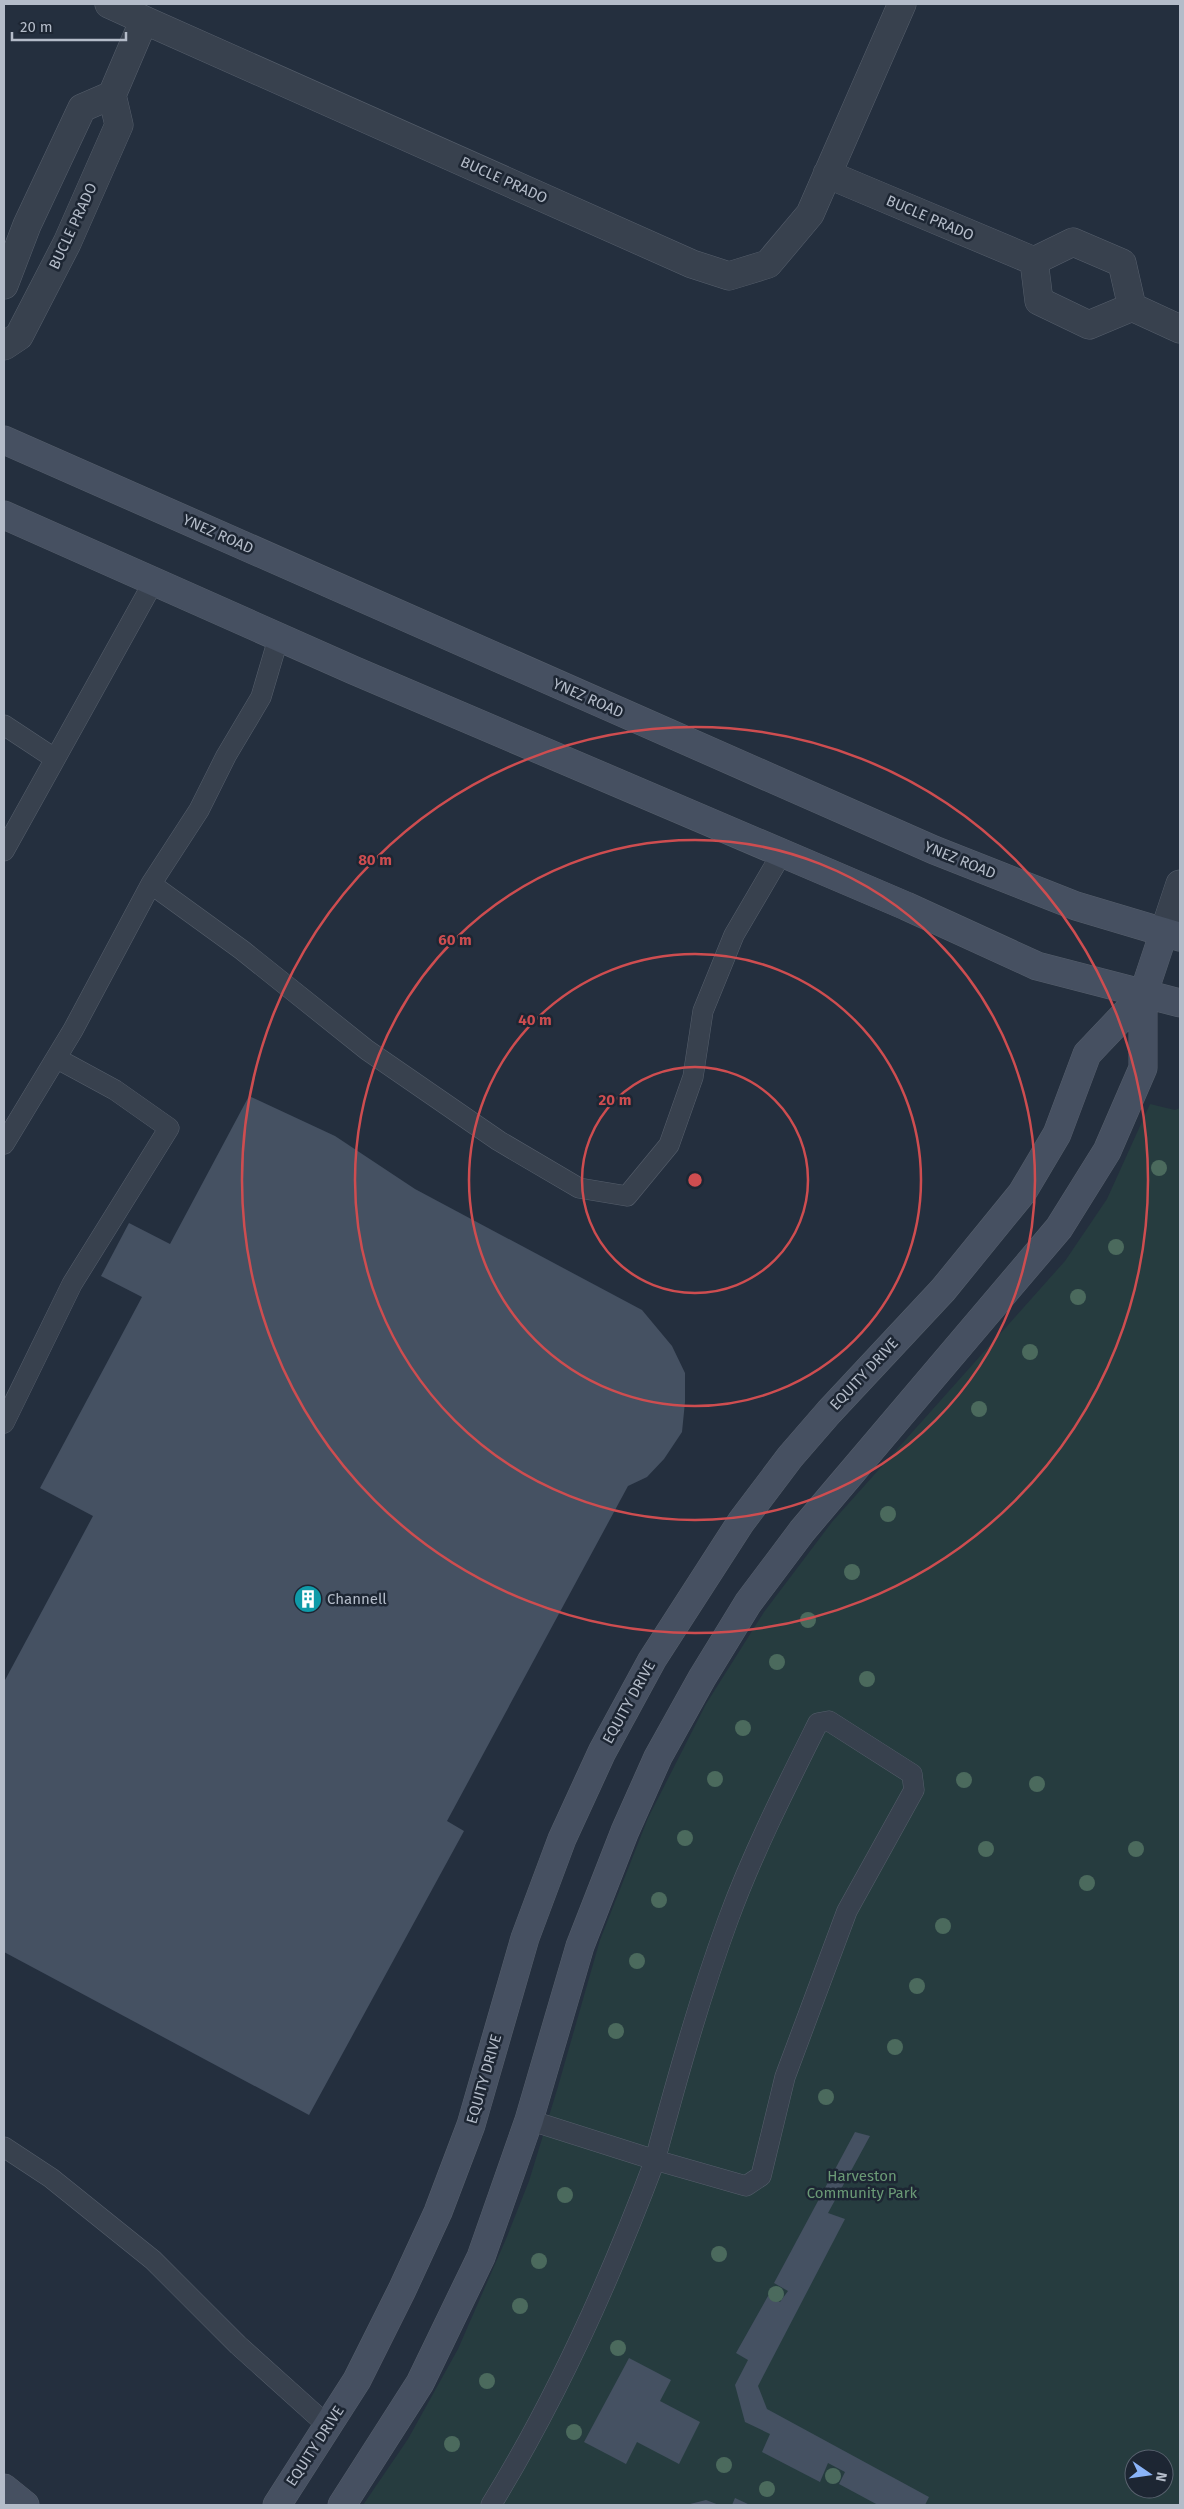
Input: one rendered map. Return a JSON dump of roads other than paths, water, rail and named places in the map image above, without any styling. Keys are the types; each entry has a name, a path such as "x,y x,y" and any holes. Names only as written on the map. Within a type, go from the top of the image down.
{"street":[{"name":"BUCLE PRADO","path":"109,4 692,264 729,276 768,264 810,214 902,4"},
{"path":"4,285 27,225 82,108 112,95 144,20"},
{"name":"BUCLE PRADO","path":"4,346 20,336 67,243 119,125 112,95"},
{"path":"64,147 102,163"},
{"name":"BUCLE PRADO","path":"827,174 1034,261"},
{"path":"27,225 67,243"},
{"path":"1132,307 1122,263 1073,242 1034,261 1039,301 1089,325 1132,307 1180,329"},
{"name":"YNEZ ROAD","path":"4,440 934,850 1076,906 1172,934"},
{"path":"4,514 279,636 782,853 1037,966 1180,1003"},
{"path":"1172,934 1180,884"},
{"name":"EQUITY DRIVE","path":"277,2505 357,2380 438,2212 471,2125 525,1938 562,1839 602,1752 652,1660 742,1522 790,1457 829,1412 943,1290 1022,1193 1057,1134 1087,1054 1144,995 1172,934"},
{"name":"EQUITY DRIVE","path":"342,2505 420,2383 481,2257 529,2120 580,1946 625,1831 662,1749 702,1678 748,1603 802,1531 1059,1228 1107,1152 1143,1068 1144,995"},
{"path":"4,2488 25,2505"}],"lane":[{"path":"4,851 154,581"},
{"path":"4,1144 73,1030 151,884 199,810 226,756 261,697 279,636"},
{"path":"4,725 54,758"},
{"path":"151,884 242,950 367,1050 499,1141 579,1188 627,1196 669,1146 693,1077 703,1011 734,935 782,853"},
{"path":"4,1423 72,1284 169,1128 115,1090 56,1058"},
{"path":"491,2505 519,2460 562,2380 599,2297 655,2160 687,2042 728,1920 759,1845 818,1723 829,1720 912,1774 914,1790 847,1911 785,2077 761,2176 746,2186 655,2160 529,2120"},
{"path":"4,2147 51,2178 153,2260 238,2345 328,2426"}],"place":[{"name":"Channell","path":"308,1599"}],"park label":[{"name":"Harveston Community Park","path":"862,2184"}]}
